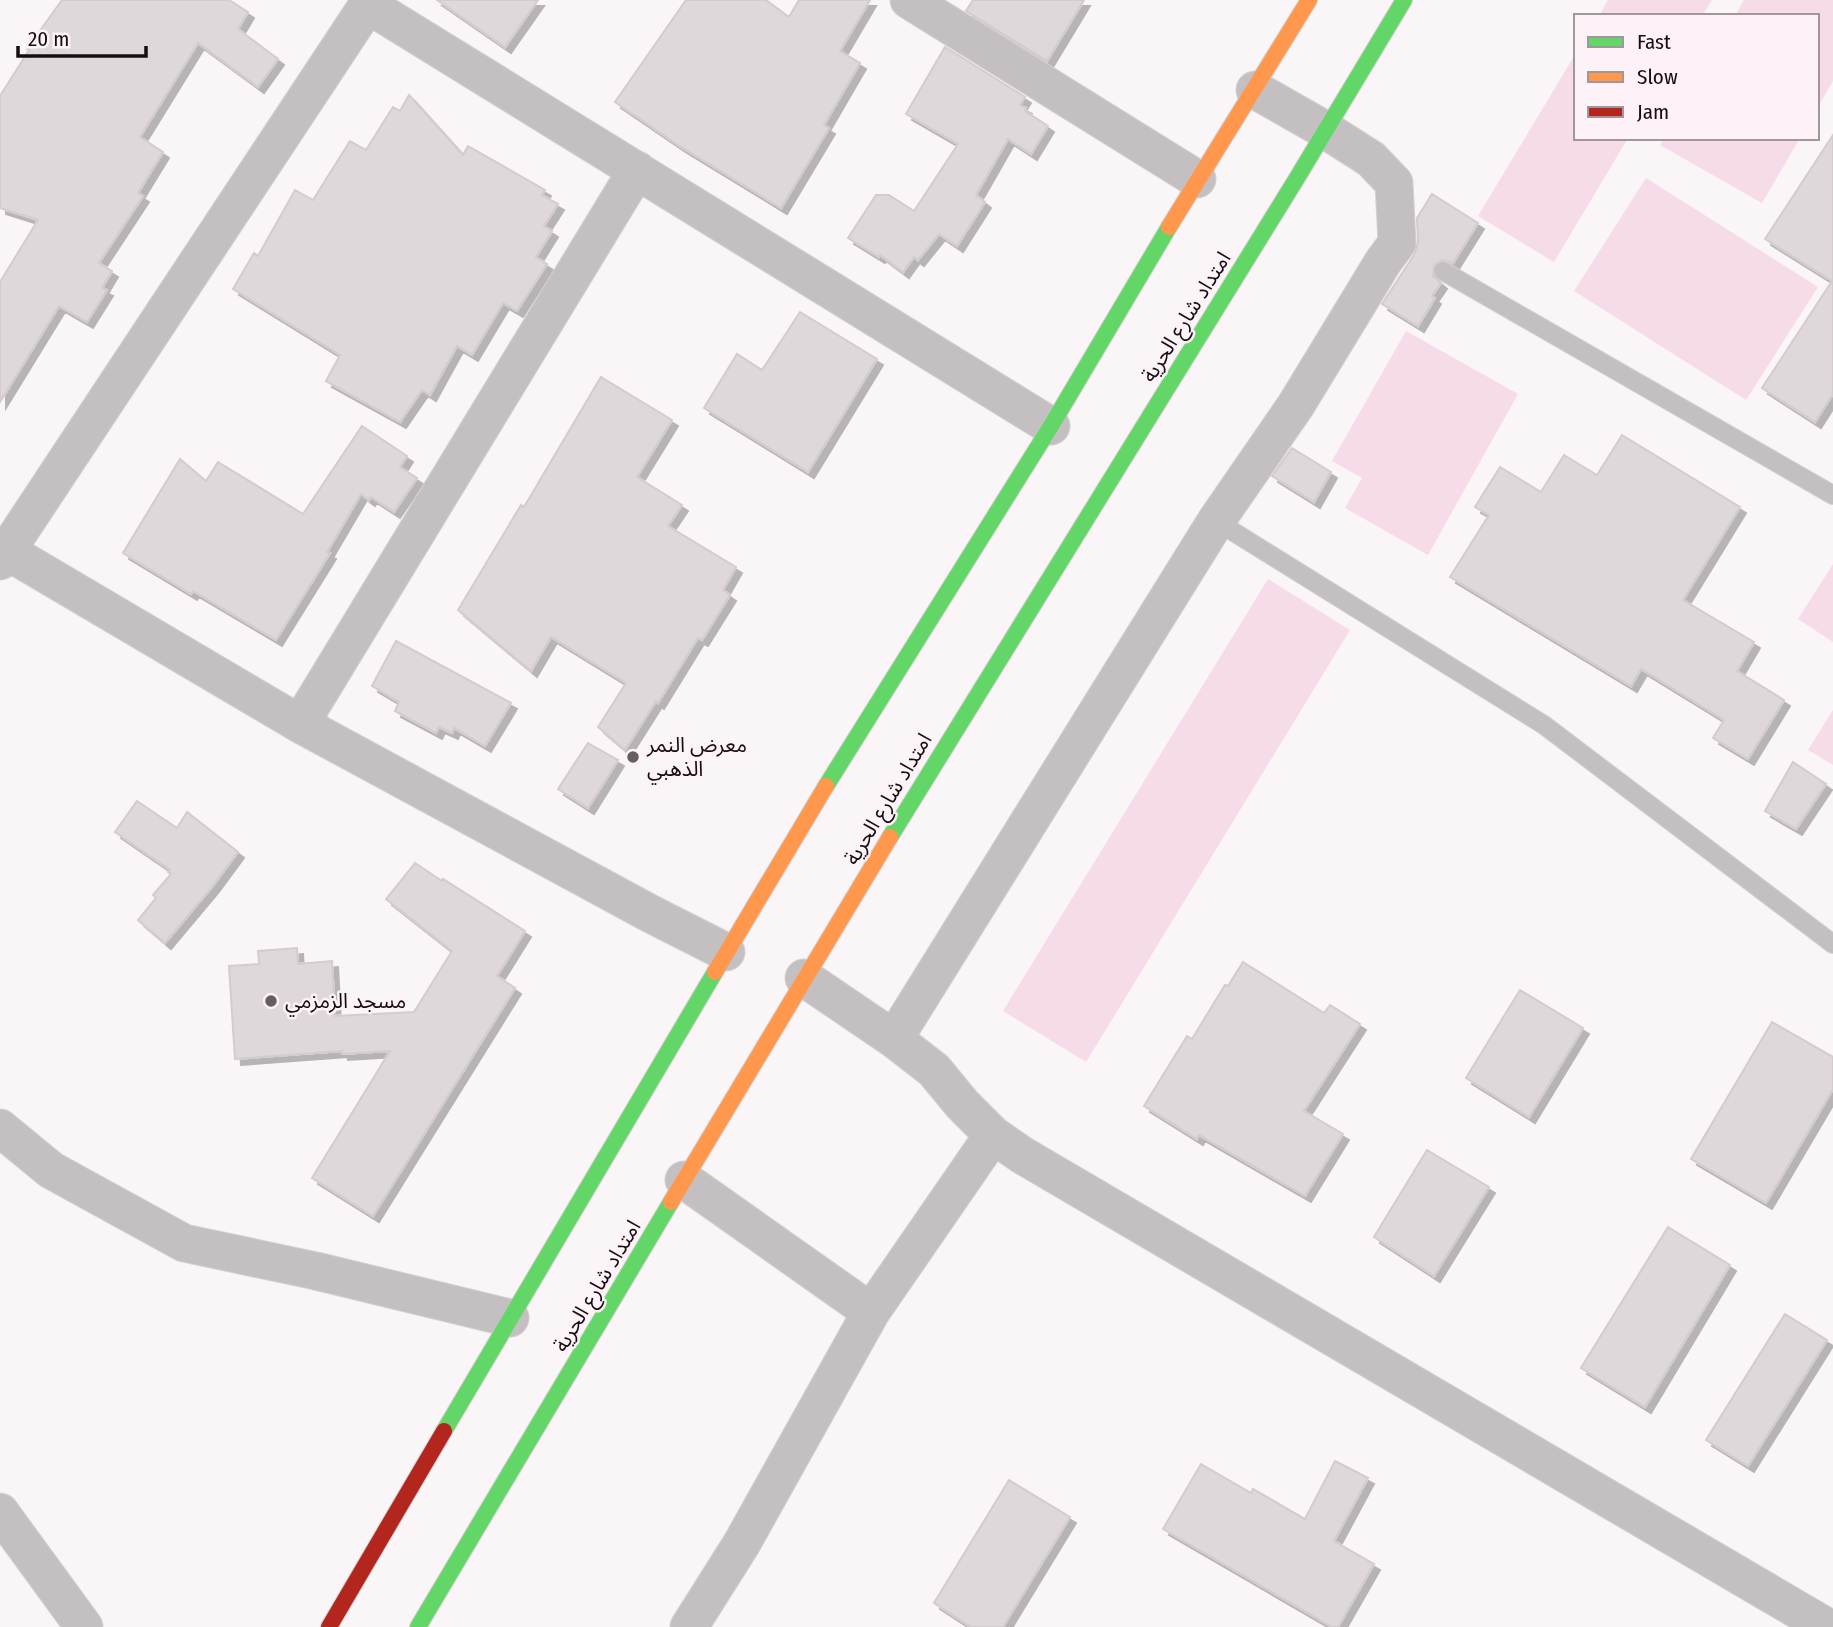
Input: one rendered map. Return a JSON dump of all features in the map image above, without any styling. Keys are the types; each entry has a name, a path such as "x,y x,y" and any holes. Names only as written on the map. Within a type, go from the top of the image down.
{"main road":[{"path":"329,1627 726,951 886,688 1051,426 1197,179 1309,0"},
{"name":"امتداد شارع الحرية","path":"418,1627 804,978 971,703 1327,131 1404,0"}],"street":[{"path":"909,0 1197,179"},
{"path":"726,951 651,914 300,724 2,553 370,2 1051,426"},
{"path":"894,1039 1216,522 1296,405 1397,243 1394,183 1371,159 1255,90"},
{"path":"300,724 637,170"},
{"path":"804,978 894,1039 934,1070 962,1104 993,1135 1022,1155 1827,1627"},
{"path":"0,1129 51,1170 184,1243 316,1271 510,1318"},
{"path":"689,1627 741,1543 871,1312 993,1135"},
{"path":"684,1180 871,1312"},
{"path":"0,1512 84,1627"}],"lane":[{"path":"1443,271 1833,495"},
{"path":"1216,522 1544,725 1833,944"}],"shaded area":[{"path":"1608,0 1712,0 1703,14 1600,14"},
{"path":"1744,0 1833,0 1833,81 1819,105 1819,14 1736,14"},
{"path":"1574,56 1574,140 1627,140 1554,262 1478,216"},
{"path":"1663,140 1799,140 1762,203 1660,145"},
{"path":"1646,178 1818,287 1746,400 1574,291"},
{"path":"1406,331 1518,394 1428,555 1345,508 1362,478 1332,461"},
{"path":"1833,564 1833,642 1798,619"},
{"path":"1268,579 1350,630 1086,1062 1003,1011"},
{"path":"1833,710 1833,765 1808,750"}],"building":[{"path":"62,0 229,0 248,12 238,29 278,59 258,87 198,43 140,137 163,152 138,193 143,196 99,263 112,271 102,288 107,290 87,322 59,306 0,402 0,282 38,220 0,208 0,96 29,50 27,49"},
{"path":"437,0 538,0 505,47"},
{"path":"686,0 766,0 789,17 799,0 870,0 840,51 860,63 824,125 829,128 781,208 681,147 615,102"},
{"path":"973,0 1084,0 1047,61 966,11"},
{"path":"945,47 1025,97 1020,105 1048,126 1031,154 1008,139 976,195 985,202 957,246 939,234 918,260 914,257 903,272 880,255 879,257 848,238 876,195 889,195 914,211 958,144 906,114"},
{"path":"409,95 463,155 468,146 545,190 542,195 558,204 544,226 552,231 536,257 547,264 517,311 503,303 472,355 457,346 430,395 422,390 400,422 326,381 340,355 233,289 254,253 258,256 295,190 313,200 350,141 366,150 393,107 400,111"},
{"path":"1833,135 1833,394 1815,422 1762,388 1832,281 1765,239"},
{"path":"1432,194 1478,223 1453,263 1442,260 1434,265 1433,276 1441,283 1418,326 1382,304 1414,255 1418,242 1417,218"},
{"path":"800,312 877,359 808,472 704,408 737,354 762,370"},
{"path":"601,377 672,420 637,477 682,505 668,526 736,567 723,590 730,595 702,640 698,638 625,750 598,727 626,683 551,637 531,671 458,610 521,505 524,507"},
{"path":"362,426 407,456 400,467 417,478 394,512 371,497 369,500 361,494 327,552 330,553 276,640 123,553 180,459 206,481 218,462 303,514"},
{"path":"1622,435 1740,507 1683,600 1754,642 1737,671 1784,700 1748,759 1713,738 1724,720 1641,669 1631,686 1450,577 1489,515 1475,507 1500,467 1541,492 1564,455 1597,475"},
{"path":"1292,448 1331,472 1314,502 1272,476"},
{"path":"396,641 511,703 485,746 454,728 452,733 439,727 436,733 395,711 399,702 372,686"},
{"path":"588,743 618,760 588,808 558,789"},
{"path":"1793,762 1826,784 1796,829 1765,811"},
{"path":"137,801 177,828 187,812 238,852 165,943 138,920 156,898 153,895 171,874 168,872 170,870 115,832"},
{"path":"415,863 525,931 497,976 515,988 373,1216 312,1178 390,1051 342,1054 342,1051 235,1059 229,966 259,964 258,951 297,948 298,964 332,961 335,1016 414,1012 452,951 386,899"},
{"path":"1243,962 1324,1013 1330,1005 1360,1024 1304,1111 1343,1134 1305,1196 1199,1135 1197,1139 1144,1106 1187,1036 1192,1039 1225,985 1228,986"},
{"path":"1520,990 1583,1028 1529,1117 1466,1078"},
{"path":"1772,1022 1833,1057 1833,1089 1766,1203 1691,1159"},
{"path":"1427,1150 1489,1187 1434,1276 1374,1237"},
{"path":"1668,1227 1730,1265 1645,1407 1581,1368"},
{"path":"1785,1314 1827,1340 1748,1466 1706,1440"},
{"path":"1335,1461 1368,1478 1334,1541 1374,1564 1338,1627 1332,1627 1163,1529 1201,1464 1251,1493 1253,1489 1305,1519"},
{"path":"1009,1480 1070,1517 1003,1627 971,1627 934,1603"}],"traffic: fast":[{"path":"890,837 1404,0"},
{"path":"826,786 1051,426 1169,227"},
{"path":"444,1431 715,972"},
{"path":"418,1627 671,1202"}],"traffic: slow":[{"path":"1169,227 1309,0"},
{"path":"715,972 826,786"},
{"path":"671,1202 890,837"}],"traffic: jam":[{"path":"329,1627 444,1431"}],"place":[{"name":"معرض النمر الذهبي","path":"633,757"},
{"name":"مسجد الزمزمي","path":"271,1001"}]}
